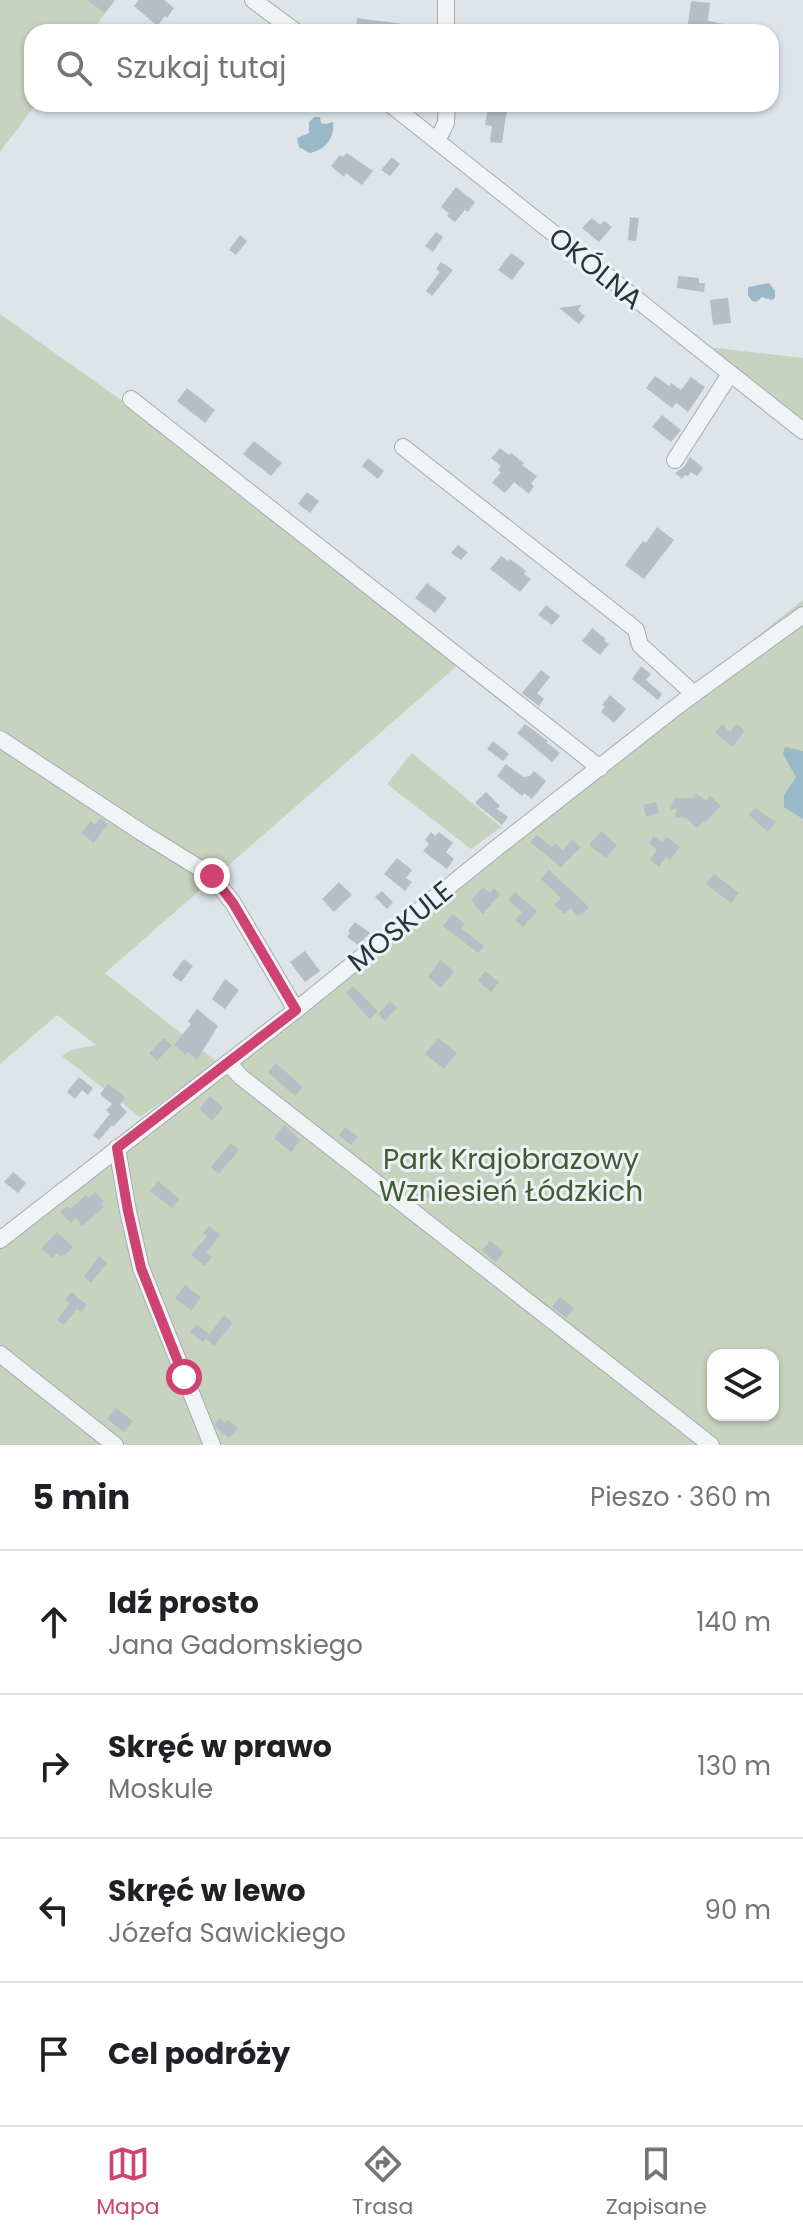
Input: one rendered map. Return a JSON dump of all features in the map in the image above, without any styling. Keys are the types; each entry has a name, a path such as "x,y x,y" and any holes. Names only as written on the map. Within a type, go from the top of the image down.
{"street":[{"path":"253,0 285,24"},
{"path":"446,0 446,24"},
{"name":"OKÓLNA","path":"400,112 803,431"},
{"path":"437,141 446,123 447,112"},
{"path":"675,460 730,374"},
{"path":"131,399 600,768"},
{"path":"403,447 629,624 636,630 640,645 694,694"},
{"name":"MOSKULE","path":"0,1240 694,694 803,615"},
{"path":"0,739 212,876 233,903 296,1010"},
{"path":"228,1063 241,1077 711,1445"},
{"path":"117,1148 141,1268 212,1445"},
{"path":"0,1354 115,1445"}],"green space":[{"path":"0,0 115,0 97,24 24,24 24,112 30,112 0,152"},
{"path":"0,314 315,538 467,657 105,973 216,1061 140,1117 62,1056 71,1050 96,1045 57,1015 0,1064"},
{"path":"689,345 803,358 803,435"},
{"name":"Park Krajobrazowy Wzniesień Łódzkich","path":"803,600 803,1445 0,1445 0,1236"},
{"path":"412,753 501,827 471,849 387,784"}],"water":[{"path":"314,117 320,117 321,123 333,122 333,128 325,146 310,153 299,147 297,138 309,133 309,122"},
{"path":"769,283 775,291 775,298 762,297 756,302 752,301 748,287"},
{"path":"785,747 803,751 803,819 784,807 784,795 796,777 783,754"}],"building":[{"path":"87,0 115,0 105,13"},
{"path":"139,0 164,0 174,8 167,18 165,16 159,24 155,24 134,6"},
{"path":"691,1 710,3 708,21 724,24 688,24"},
{"path":"357,18 403,24 356,24"},
{"path":"487,112 507,112 502,143 490,142 492,126 485,125"},
{"path":"347,153 373,171 362,185 346,173 344,177 331,166 340,155 343,157"},
{"path":"392,157 400,164 390,176 381,170"},
{"path":"456,187 475,202 455,222 441,207"},
{"path":"630,217 639,218 636,241 628,240"},
{"path":"592,218 600,225 604,221 612,227 599,242 582,228"},
{"path":"436,232 443,237 433,252 425,246"},
{"path":"240,235 247,241 236,255 229,250"},
{"path":"511,253 525,263 512,280 498,270"},
{"path":"441,262 453,270 432,296 426,291 440,272 436,269"},
{"path":"678,276 699,278 699,283 705,283 704,292 677,288"},
{"path":"728,298 731,323 713,325 710,300"},
{"path":"582,305 578,310 585,316 579,324 559,308"},
{"path":"655,376 681,390 691,377 705,387 688,412 676,403 672,408 646,388"},
{"path":"187,388 215,410 205,423 177,401"},
{"path":"662,415 681,430 671,442 652,427"},
{"path":"254,441 282,463 271,476 243,454"},
{"path":"500,448 509,455 511,453 537,476 529,494 514,482 505,493 492,483 501,472 498,470 501,466 491,458"},
{"path":"690,457 703,468 697,476 691,472 682,479 675,473 684,467"},
{"path":"368,458 384,471 378,479 362,466"},
{"path":"307,492 319,501 310,513 298,504"},
{"path":"657,527 674,540 644,579 625,565"},
{"path":"458,545 468,552 461,560 451,553"},
{"path":"501,556 526,571 524,574 531,579 520,592 490,569"},
{"path":"427,583 447,598 435,613 415,598"},
{"path":"546,605 560,616 552,625 538,615"},
{"path":"592,628 609,644 600,655 582,641"},
{"path":"641,666 651,674 646,680 662,694 658,700 632,679"},
{"path":"541,670 550,677 537,693 544,699 539,706 522,693"},
{"path":"610,695 626,709 614,723 601,712"},
{"path":"525,724 560,753 552,762 517,733"},
{"path":"722,724 730,732 737,724 745,731 732,747 715,732"},
{"path":"493,741 509,754 503,761 487,749"},
{"path":"506,764 523,777 530,776 534,771 546,781 532,799 524,793 522,796 497,776"},
{"path":"486,792 500,806 497,809 508,817 502,825 475,803"},
{"path":"696,794 706,800 710,796 721,806 697,828 686,818 675,817 677,808 670,810 674,798 695,798"},
{"path":"656,802 659,813 646,817 643,805"},
{"path":"755,808 776,822 768,832 749,815"},
{"path":"100,818 108,824 94,843 81,833 91,821 95,825"},
{"path":"601,831 617,845 606,858 589,845"},
{"path":"431,832 435,836 439,832 453,843 446,852 454,859 447,869 423,851 429,844 425,840"},
{"path":"537,835 552,847 555,843 563,850 572,840 581,847 561,867 530,842"},
{"path":"654,836 662,842 667,837 680,847 670,860 666,857 659,867 650,860 657,850 649,843"},
{"path":"397,858 412,870 406,878 412,882 405,891 384,874"},
{"path":"549,870 589,907 583,914 577,915 570,908 565,914 554,905 561,898 541,879"},
{"path":"714,874 739,893 731,903 706,884"},
{"path":"339,882 352,895 334,912 322,899"},
{"path":"483,887 490,893 494,888 500,894 483,914 471,900"},
{"path":"382,891 393,902 387,909 375,897"},
{"path":"515,892 537,911 523,927 515,920 522,912 508,900"},
{"path":"452,914 465,924 461,928 484,946 478,953 443,926"},
{"path":"355,922 370,933 358,945 347,937"},
{"path":"305,951 320,971 305,982 290,962"},
{"path":"184,959 193,966 181,982 172,975"},
{"path":"440,960 454,971 441,988 428,977"},
{"path":"485,971 499,982 491,992 478,981"},
{"path":"225,979 239,990 225,1009 212,999"},
{"path":"353,986 378,1011 370,1019 346,993"},
{"path":"390,1001 397,1008 385,1021 378,1014"},
{"path":"197,1009 218,1026 197,1060 174,1045 191,1024 188,1021"},
{"path":"164,1038 172,1045 157,1061 149,1053"},
{"path":"438,1038 457,1053 444,1069 425,1054"},
{"path":"276,1063 303,1087 295,1096 268,1072"},
{"path":"79,1077 93,1088 88,1095 82,1090 75,1099 67,1092"},
{"path":"108,1084 125,1097 120,1105 127,1112 99,1140 93,1135 110,1114 106,1110 112,1104 100,1094"},
{"path":"210,1096 223,1108 212,1121 199,1109"},
{"path":"284,1125 300,1140 291,1152 274,1138"},
{"path":"345,1127 358,1137 351,1145 339,1136"},
{"path":"231,1143 239,1150 219,1174 211,1167"},
{"path":"13,1172 26,1183 18,1193 4,1182"},
{"path":"158,1181 179,1199 172,1208 150,1191"},
{"path":"418,1182 432,1193 423,1205 408,1193"},
{"path":"96,1192 104,1207 82,1226 76,1218 71,1223 60,1212 67,1206 70,1209 86,1195 89,1198"},
{"path":"209,1226 220,1235 206,1253 212,1257 205,1266 191,1255 207,1236 203,1233"},
{"path":"57,1232 73,1247 65,1255 61,1257 57,1253 52,1258 41,1249"},
{"path":"490,1241 504,1252 496,1262 482,1251"},
{"path":"99,1256 107,1263 91,1283 84,1277"},
{"path":"185,1285 201,1297 191,1311 175,1298"},
{"path":"71,1292 87,1305 81,1312 77,1309 64,1325 57,1320 70,1303 65,1300"},
{"path":"560,1297 574,1308 566,1318 552,1307"},
{"path":"224,1315 233,1323 214,1346 206,1339"},
{"path":"196,1324 209,1334 203,1342 190,1332"},
{"path":"116,1408 133,1421 124,1432 107,1419"},
{"path":"220,1418 238,1428 229,1438 217,1429 215,1424"}],"route":[{"path":"184,1377 141,1268 117,1148 296,1010 233,903 212,876"}]}
